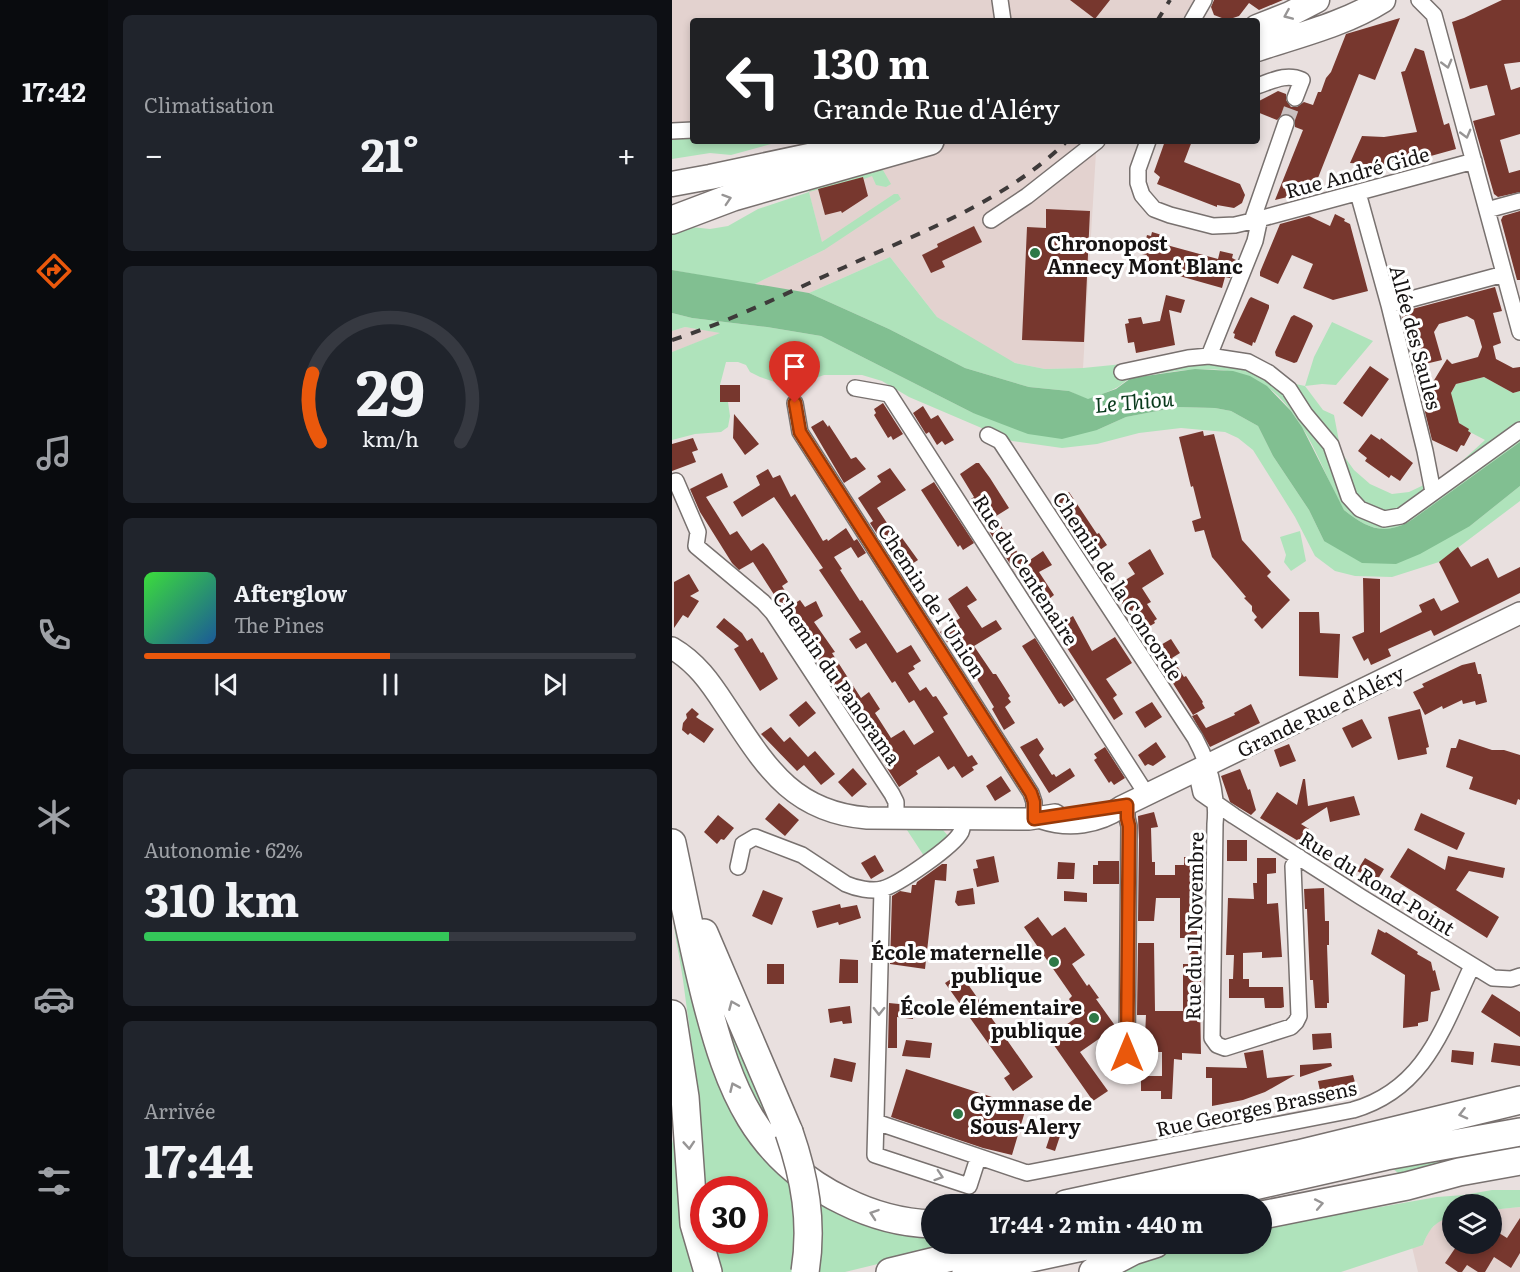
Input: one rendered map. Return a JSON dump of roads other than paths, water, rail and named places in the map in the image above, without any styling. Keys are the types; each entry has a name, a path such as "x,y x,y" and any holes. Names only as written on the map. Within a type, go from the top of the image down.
{"highway":[{"path":"672,220 733,197 919,144"},
{"path":"674,854 726,987 782,1116 800,1168 808,1209 809,1245 805,1272"},
{"path":"674,854 692,944 722,1056 734,1090 751,1120 763,1137 808,1180 859,1208 886,1218 921,1224"},
{"path":"672,1055 673,1019"},
{"path":"673,1019 685,1097 694,1224 708,1272"},
{"path":"1112,1194 1298,1154 1520,1100"},
{"path":"1148,1194 1386,1156 1520,1131"},
{"path":"1219,1194 1386,1156"},
{"path":"1272,1213 1520,1161"},
{"path":"1407,1186 1520,1176"},
{"path":"890,1272 964,1254"},
{"path":"966,1272 1050,1254"},
{"path":"1093,1272 1127,1254"}],"main road":[{"path":"1260,26 1317,0"},
{"path":"1260,48 1353,15 1383,0"},
{"path":"672,169 737,158 789,144"},
{"path":"672,184 865,144"}],"street":[{"path":"1000,0 1003,18"},
{"path":"1419,0 1434,15 1520,332"},
{"path":"1260,85 1275,79 1295,77 1302,80 1295,98"},
{"name":"Rue André Gide","path":"1256,220 1286,123"},
{"path":"672,131 690,130"},
{"path":"991,220 1027,196 1093,144"},
{"name":"Rue André Gide","path":"1147,144 1138,169 1137,183 1144,199 1154,209 1213,226 1236,225 1474,161"},
{"name":"Allée des Saules","path":"1358,193 1389,304 1433,492"},
{"path":"1487,210 1520,201"},
{"path":"1209,356 1255,241 1256,220"},
{"path":"1389,304 1504,274"},
{"path":"1122,372 1188,358 1209,356 1248,362 1269,373 1289,388 1305,414 1331,446 1349,497 1360,509 1384,519 1401,516 1520,430"},
{"name":"Rue du Centenaire","path":"855,388 889,394 1147,795"},
{"name":"Chemin de l'Union","path":"795,403 800,432 1031,793 1038,818"},
{"name":"Chemin de la Concorde","path":"988,435 1000,441 1195,738 1202,767"},
{"name":"Chemin du Panorama","path":"676,481 698,532 696,546 773,613 895,798 896,818"},
{"name":"Grande Rue d'Aléry","path":"672,648 688,658 699,669 760,758 790,789 815,804 844,815 859,817 1038,818 1124,806 1520,613"},
{"path":"1201,793 1202,767"},
{"path":"1202,767 1212,778 1217,804"},
{"name":"Rue du Rond-Point","path":"1176,781 1201,793 1493,978 1501,980 1520,976"},
{"name":"Rue du 11 Novembre","path":"1217,804 1212,1038 1217,1045 1225,1048 1291,1027 1299,1016 1293,866 1299,857"},
{"path":"1124,806 1129,826 1127,1053"},
{"path":"738,867 743,844 755,837 802,855 853,887 882,890 909,875 952,842 962,831 963,818"},
{"path":"882,890 875,1155 969,1186 978,1158"},
{"name":"Rue Georges Brassens","path":"876,1122 1027,1173 1353,1110 1370,1105 1397,1089 1423,1064 1436,1044 1472,966"}],"water":[{"name":"Le Thiou","path":"672,270 809,293 889,329 965,368 1029,387 1069,391 1088,399 1116,389 1131,378 1195,369 1233,371 1250,376 1267,386 1291,411 1302,427 1344,510 1370,526 1394,528 1413,519 1520,442 1520,486 1470,526 1420,554 1396,564 1362,563 1324,541 1309,510 1273,456 1258,426 1231,411 1178,407 1126,417 1097,430 1062,439 1028,434 973,413 821,336 692,318 672,313"}],"tunnel":[{"path":"1286,123 1295,98"}],"railway":[{"path":"1159,18 1170,0"},
{"path":"672,340 760,306 933,228 1017,181 1064,144"}],"place":[{"name":"Chronopost Annecy Mont Blanc","path":"1035,253"},
{"name":"École maternelle publique","path":"1054,962"},
{"name":"École élémentaire publique","path":"1094,1018"},
{"name":"Gymnase de Sous-Alery","path":"958,1114"}]}
